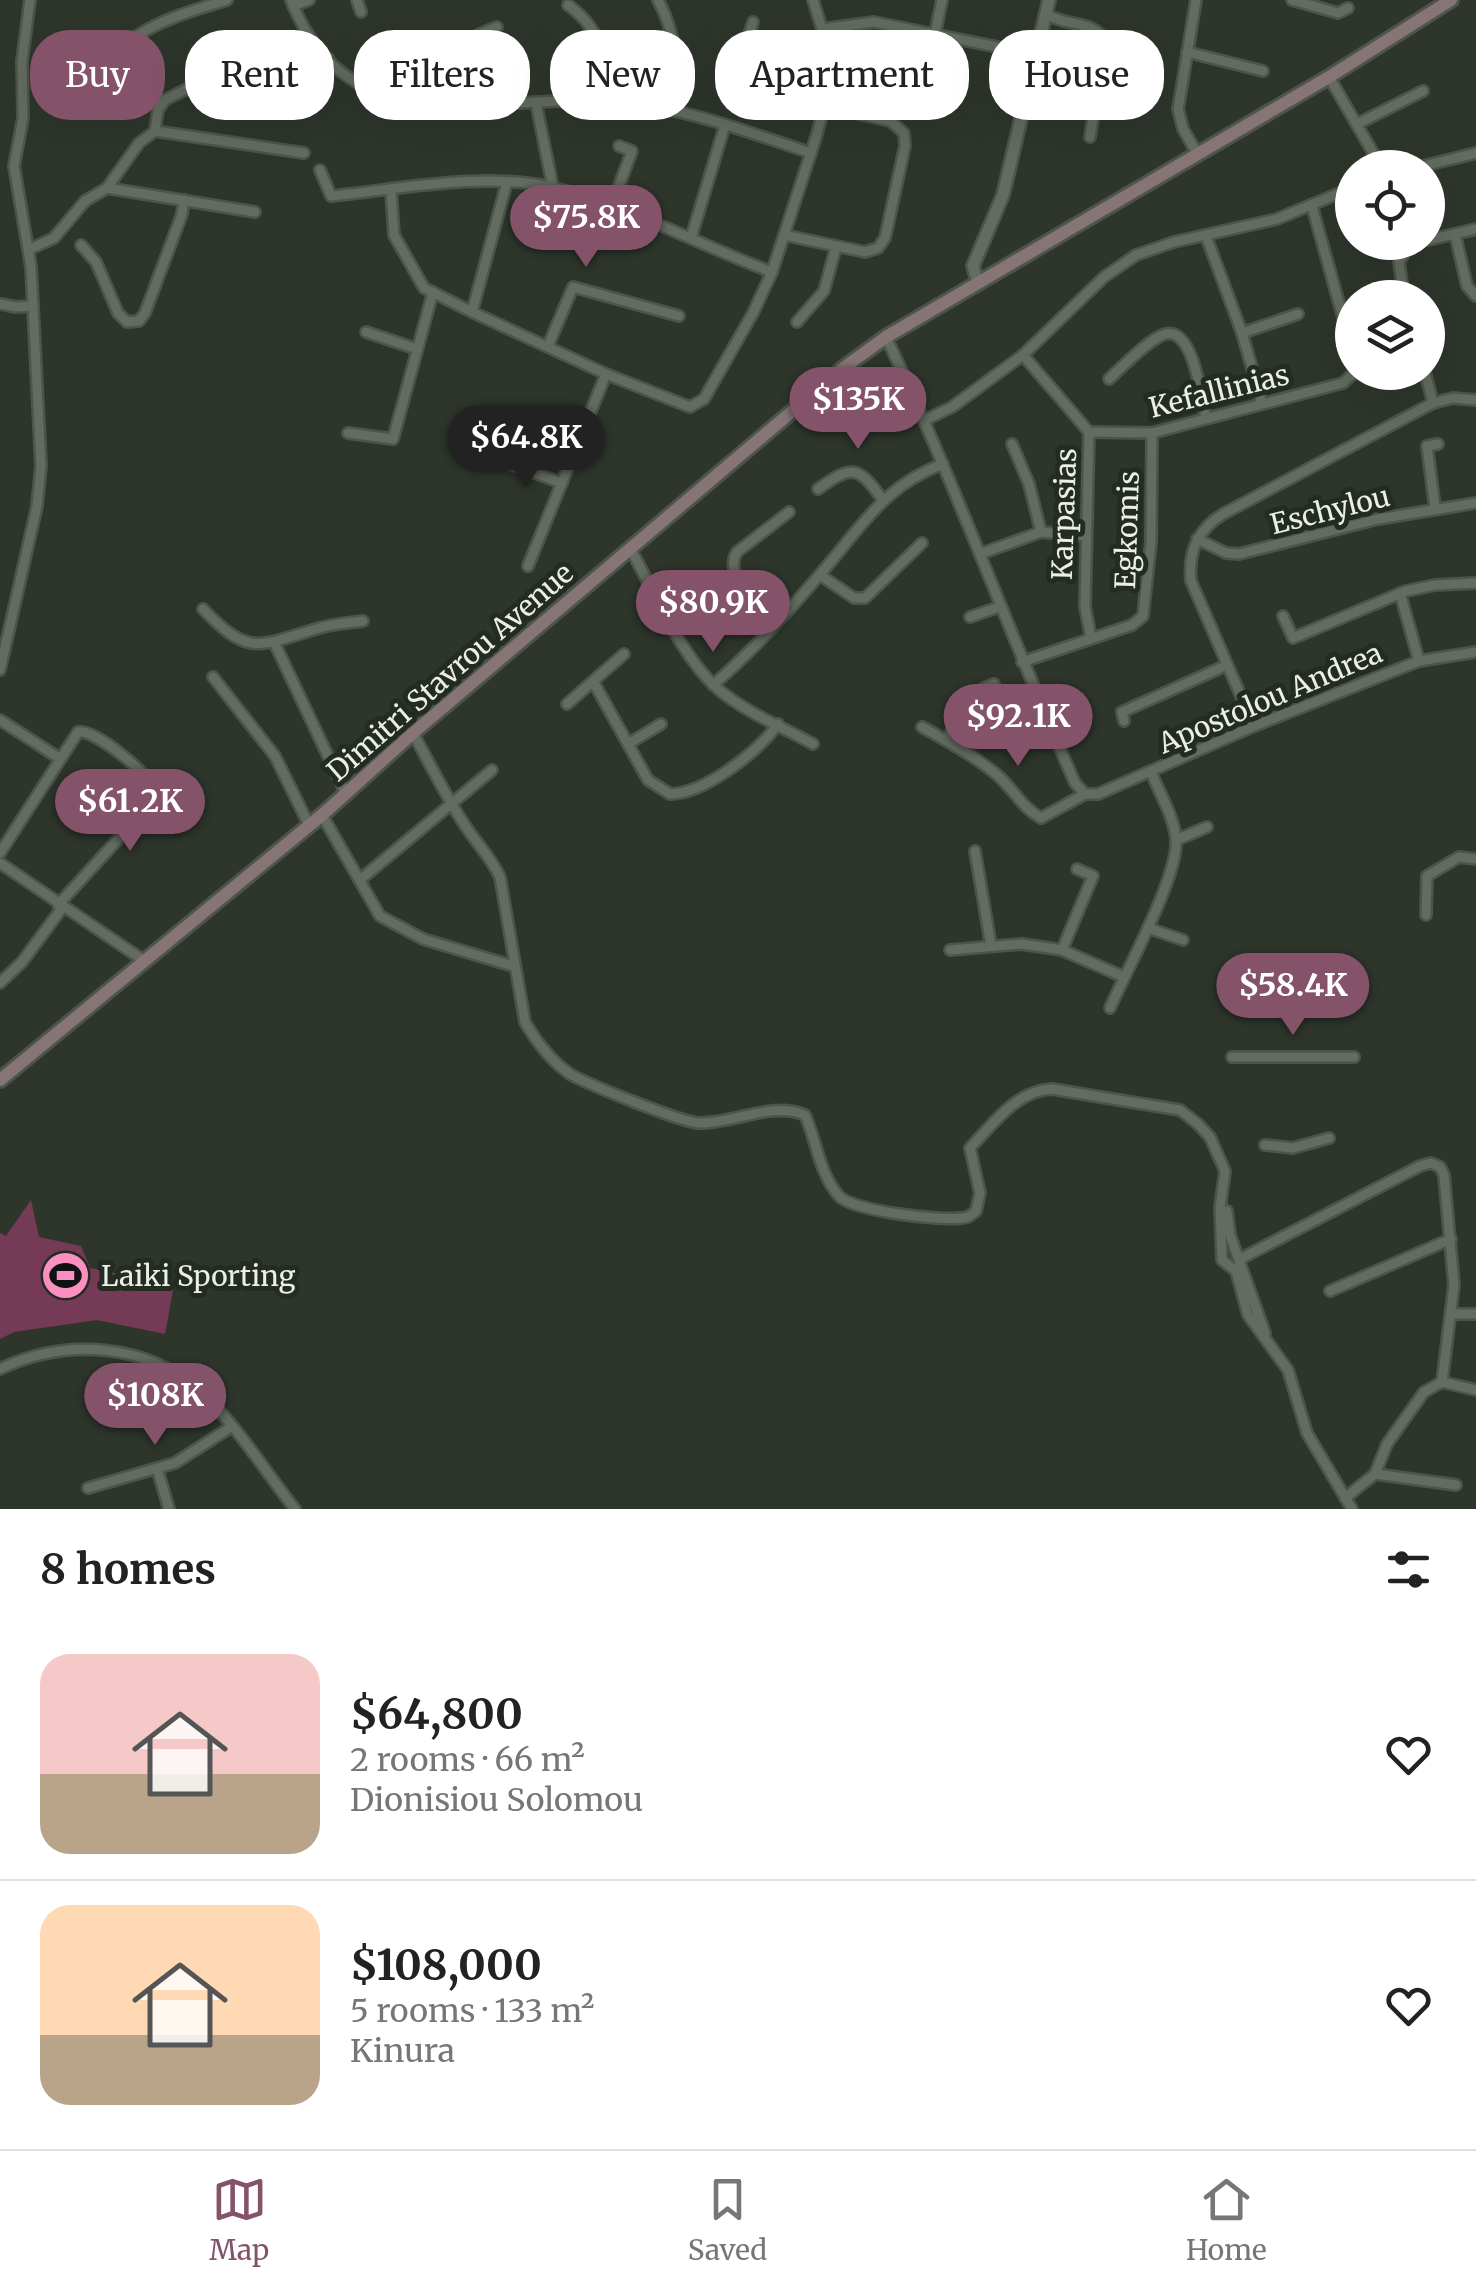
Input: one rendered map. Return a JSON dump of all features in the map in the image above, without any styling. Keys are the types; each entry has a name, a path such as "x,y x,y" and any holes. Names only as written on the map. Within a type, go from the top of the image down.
{"main road":[{"name":"Dimitri Stavrou Avenue","path":"0,1080 346,794 832,378 886,337 1451,0"}],"street":[{"path":"0,670 41,475 30,249 14,166 23,118 22,61 30,0"},
{"path":"147,30 228,0"},
{"path":"306,30 292,3 309,0"},
{"path":"357,0 360,12"},
{"path":"658,0 670,30"},
{"path":"813,0 822,29 867,22 912,30"},
{"path":"936,30 942,0"},
{"path":"1042,30 1049,0"},
{"path":"1196,0 1178,109 1183,129 1197,153"},
{"path":"1292,0 1338,13 1348,8"},
{"path":"568,5 594,30"},
{"path":"1046,14 1060,22 1091,27 1102,36 1104,50 1090,137"},
{"path":"750,30 753,22"},
{"path":"491,30 496,28"},
{"path":"1187,52 1264,72"},
{"path":"334,64 354,82"},
{"path":"1328,76 1372,150"},
{"path":"30,249 50,242 84,201 108,188 139,143 155,131 158,110 165,100 185,89"},
{"path":"1357,124 1423,91"},
{"path":"530,103 550,103"},
{"path":"536,103 552,188"},
{"path":"695,116 811,153"},
{"path":"391,190 394,235 424,288 606,374 690,408 702,403 754,313 772,272 820,120"},
{"path":"784,235 866,252 882,244 905,135 900,126 886,120"},
{"path":"978,283 973,266 998,212 1021,120"},
{"path":"691,238 725,124"},
{"path":"155,131 304,154"},
{"path":"610,206 632,152 619,146"},
{"path":"1445,161 1476,153"},
{"path":"320,170 331,196 479,180 552,188 610,206 772,272"},
{"path":"472,312 508,182"},
{"path":"108,188 255,212"},
{"path":"925,420 958,404 1023,355 1119,266 1154,248 1263,223 1335,196"},
{"path":"81,246 96,262 120,317 127,322 139,320 146,314 184,200"},
{"path":"1312,206 1335,289"},
{"path":"1445,236 1476,229"},
{"path":"1455,234 1468,286 1476,296"},
{"path":"1206,236 1242,333 1262,403"},
{"path":"797,322 827,286 836,247"},
{"path":"548,346 572,287 679,316"},
{"path":"348,434 393,439 433,292"},
{"path":"0,304 16,308 33,306"},
{"path":"1242,333 1298,314"},
{"path":"366,332 417,349"},
{"path":"1109,379 1157,338 1178,336 1189,348 1206,418"},
{"path":"886,337 925,420 1075,784 1085,794"},
{"name":"Karpasias","path":"1023,355 1089,432 1085,607 1092,638"},
{"path":"528,566 606,374"},
{"name":"Kefallinias","path":"1089,432 1152,433 1335,385"},
{"path":"1430,390 1433,403"},
{"path":"1254,726 1191,582 1191,557 1197,539 1216,518 1433,403 1453,398 1476,400"},
{"name":"Egkomis","path":"1022,662 1132,625 1145,612 1151,542 1152,433"},
{"path":"1012,444 1029,484 1041,532"},
{"path":"1435,508 1427,446 1438,444"},
{"path":"502,462 562,483"},
{"path":"713,685 820,575 882,500 912,476 943,464"},
{"path":"818,489 845,472 856,472 866,477 882,500"},
{"name":"Eschylou","path":"1197,539 1226,553 1239,554 1435,508 1476,504"},
{"path":"775,624 735,575 732,561 789,512"},
{"path":"980,554 1041,532 1085,536"},
{"path":"820,575 854,598 865,598 922,543"},
{"path":"631,550 694,662 713,685 813,744"},
{"path":"1283,616 1293,638 1400,593 1435,585 1476,583"},
{"path":"1400,593 1419,660"},
{"path":"970,617 999,607"},
{"path":"203,609 228,635 260,646 325,626 363,620"},
{"path":"274,642 346,794"},
{"name":"Apostolou Andrea","path":"945,740 1000,777 1030,812 1041,818 1085,794 1098,794 1419,660 1476,652"},
{"path":"567,704 624,654"},
{"path":"1124,721 1122,712 1227,666"},
{"path":"213,677 275,756 308,825"},
{"path":"594,683 648,780 658,789 682,794 694,790 750,754 778,724"},
{"path":"922,727 945,740 984,688 994,684"},
{"path":"0,720 59,758"},
{"path":"628,744 660,724"},
{"path":"0,854 75,734 90,731 152,782 156,792 152,802 60,906 22,962 0,983"},
{"path":"413,733 451,804 500,877 526,1022 536,1042 569,1074 698,1124 798,1112 805,1115 832,1187 842,1201 858,1207 942,1217 963,1218 976,1211 980,1193 970,1148 995,1120 1036,1090 1052,1089 1180,1110 1210,1137 1226,1171 1220,1208 1222,1260 1241,1276"},
{"path":"360,879 492,770"},
{"path":"1110,1008 1148,928 1172,864 1176,840 1151,772"},
{"path":"322,814 380,916 423,939 513,966"},
{"path":"1176,840 1206,828"},
{"path":"975,851 991,946"},
{"path":"1426,915 1427,876 1458,857 1476,859"},
{"path":"0,863 143,960"},
{"path":"1062,950 1093,876 1078,869"},
{"path":"1148,928 1183,940"},
{"path":"950,950 1022,944 1062,950 1124,976"},
{"path":"1232,1057 1354,1057"},
{"path":"1265,1145 1293,1148 1329,1138"},
{"path":"1240,1259 1420,1166 1440,1166 1450,1238 1452,1314 1442,1382"},
{"path":"1227,1211 1241,1276 1266,1335 1288,1370 1306,1433 1352,1509"},
{"path":"1330,1292 1450,1238"},
{"path":"1452,1314 1476,1314"},
{"path":"0,1370 58,1350 92,1348 160,1365 184,1378 212,1403 295,1509"},
{"path":"1345,1498 1375,1474 1386,1444 1424,1392 1442,1382 1476,1390"},
{"path":"88,1488 157,1468 200,1450 232,1427"},
{"path":"157,1468 169,1509"},
{"path":"1375,1474 1456,1485"}],"shaded area":[{"name":"Laiki Sporting","path":"31,1200 39,1237 81,1246 90,1268 174,1285 165,1334 97,1320 14,1332 0,1339 0,1233 6,1236"}],"place":[{"name":"Laiki Sporting","path":"66,1276"}]}
